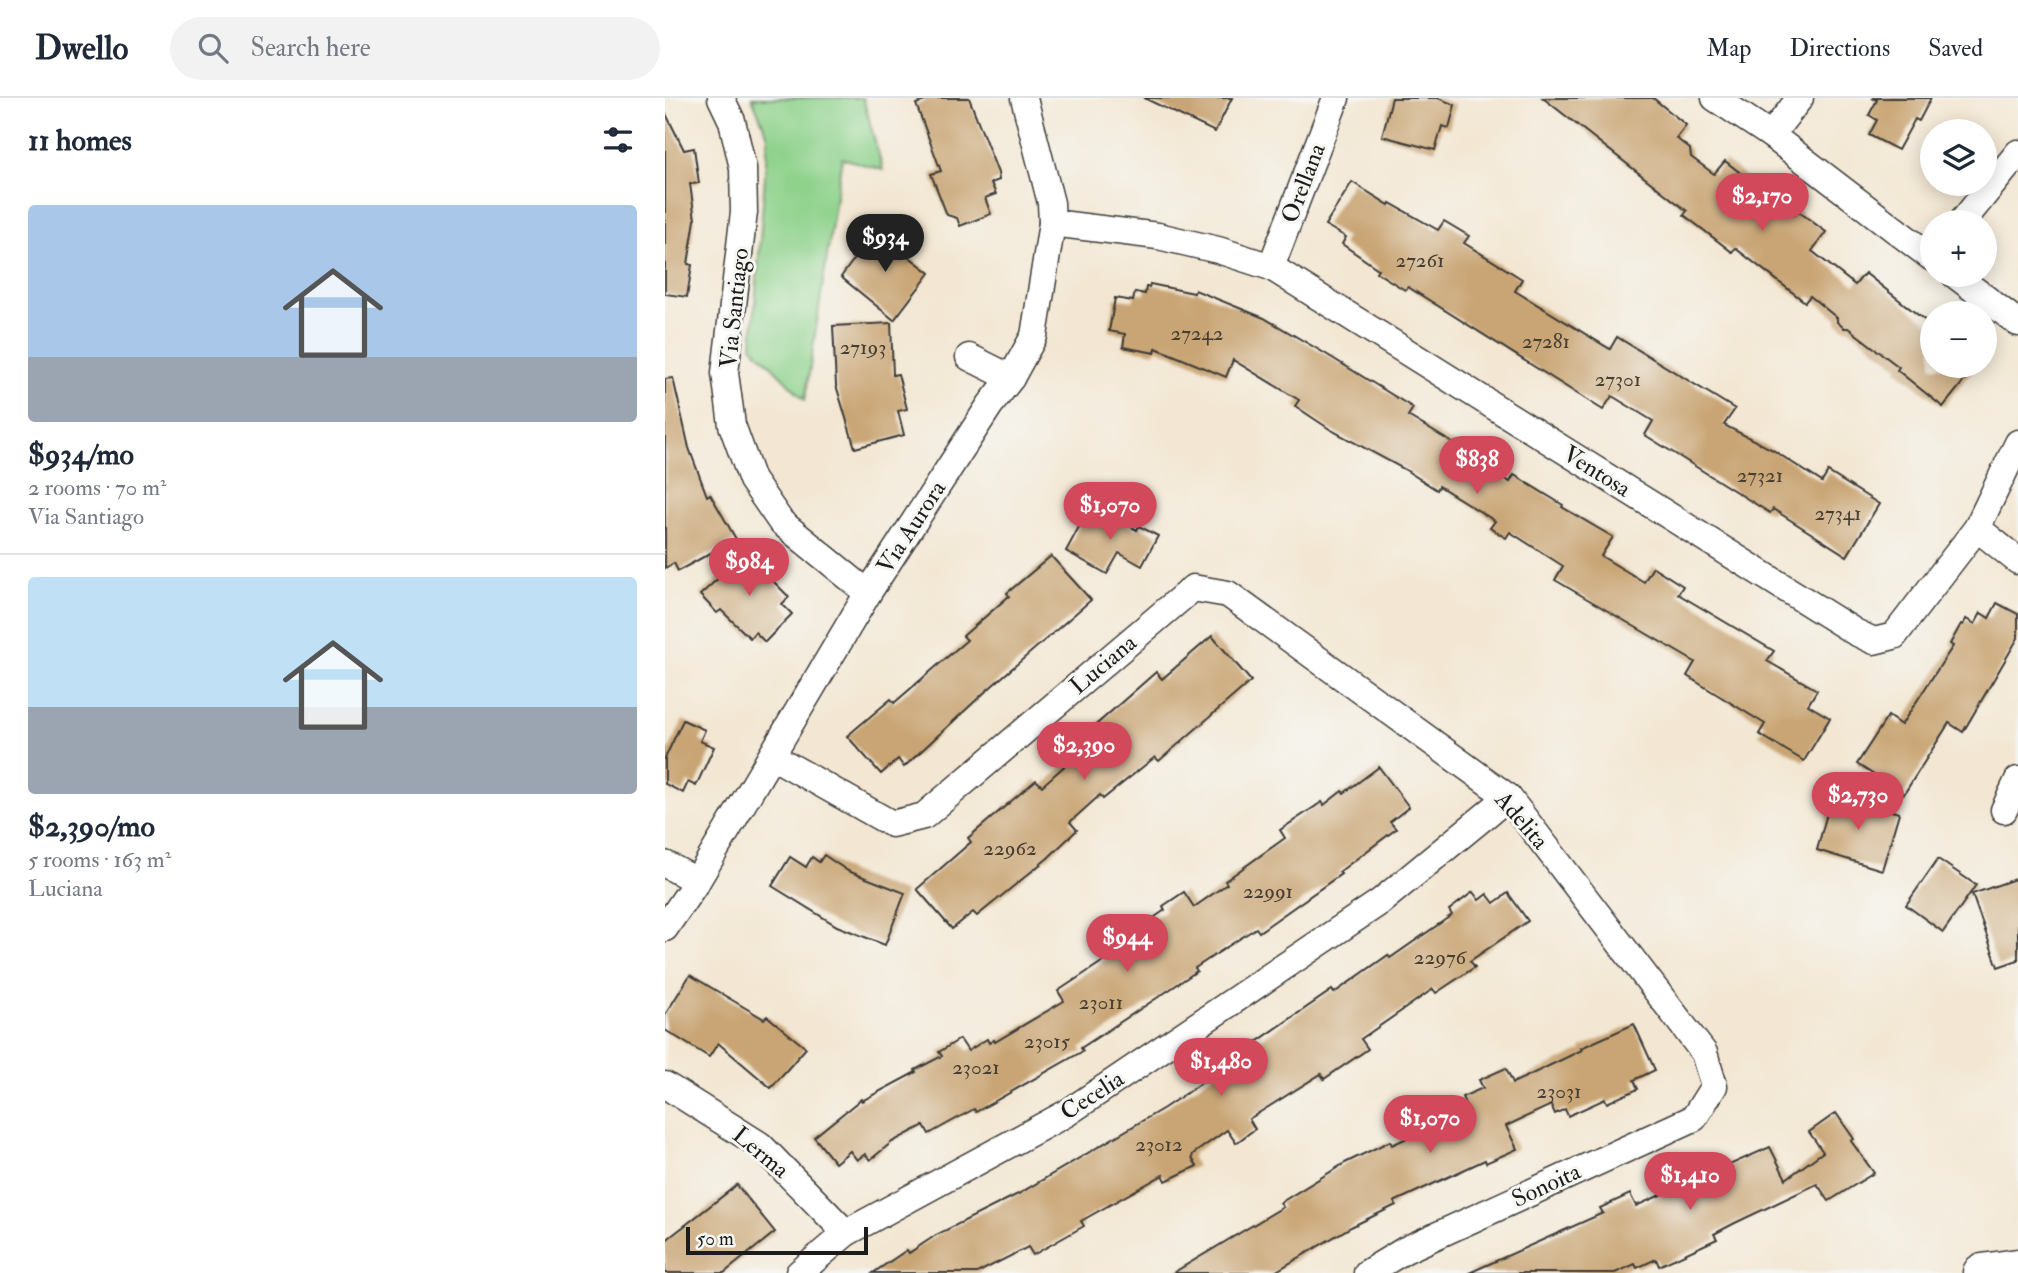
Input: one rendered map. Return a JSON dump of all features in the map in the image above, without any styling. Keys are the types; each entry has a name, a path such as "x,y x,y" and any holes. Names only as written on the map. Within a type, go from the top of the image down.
{"main road":[{"path":"1982,1273 2018,1268"}],"street":[{"name":"Via Santiago","path":"722,98 732,121 743,168 744,212 725,373 732,425 752,480 781,522 868,593"},
{"name":"Via Aurora","path":"665,928 697,881 868,593 990,405 1011,378 1034,336 1052,223 1051,203 1024,98"},
{"name":"Orellana","path":"1271,267 1336,98"},
{"path":"1715,98 1771,135 1920,249"},
{"path":"1771,135 1800,98"},
{"path":"1972,210 2018,153"},
{"name":"Ventosa","path":"1052,223 1158,236 1218,250 1271,267 1855,632 1874,641 1894,636 1977,528 2018,443"},
{"path":"1971,287 2018,323"},
{"path":"969,356 1011,378"},
{"path":"1977,528 2018,562"},
{"name":"Luciana","path":"772,756 892,824 924,816 1192,589 1228,594"},
{"name":"Adelita","path":"1228,594 1508,797 1704,1053 1714,1086"},
{"path":"2004,810 2018,780"},
{"name":"Cecelia","path":"799,1273 846,1233 1067,1113 1380,902 1508,797"},
{"path":"665,864 697,881"},
{"name":"Lerma","path":"665,1085 760,1145 846,1233"},
{"name":"Sonoita","path":"1367,1273 1405,1250 1694,1118 1714,1086"}],"green space":[{"path":"752,98 863,98 883,170 842,158 805,400 752,346 768,136"}],"building":[{"path":"934,98 969,98 998,173 999,180 991,183 996,194 985,198 991,214 960,226 957,218 947,215 931,174 941,171 916,104"},
{"path":"1144,98 1232,98 1215,132"},
{"path":"1392,98 1438,98 1455,105 1449,128 1442,126 1435,150 1382,136"},
{"path":"1543,98 1653,98 1686,125 1676,138 1690,149 1691,157 1714,174 1725,161 1794,215 1798,211 1826,232 1812,251 1855,285 1865,273 1920,317 1920,378 1966,378 1943,407 1897,370 1899,367 1848,328 1844,328 1837,322 1837,318 1810,296 1805,302 1735,248 1732,252 1684,215 1687,211"},
{"path":"1872,98 1931,98 1919,121 1915,119 1898,150 1869,135 1877,120 1869,115 1877,100"},
{"path":"665,112 684,150 694,148 699,183 690,184 695,220 688,264 692,265 687,297 665,294"},
{"path":"1352,182 1438,230 1444,221 1469,236 1464,243 1522,279 1515,291 1610,349 1617,337 1735,409 1724,425 1773,450 1822,482 1828,472 1879,504 1847,556 1773,509 1770,513 1645,435 1653,421 1612,396 1603,410 1408,287 1405,290 1376,272 1378,269 1342,244 1346,237 1325,225"},
{"path":"873,229 930,273 894,320 841,277 854,259 851,257"},
{"path":"1150,284 1194,293 1195,290 1264,318 1326,354 1413,408 1408,416 1479,459 1477,462 1510,482 1514,475 1613,537 1601,556 1644,582 1653,567 1683,586 1678,594 1774,651 1767,661 1817,690 1808,705 1830,718 1804,761 1759,734 1765,724 1687,676 1695,662 1555,580 1563,566 1510,532 1506,538 1490,528 1495,521 1439,486 1437,490 1331,430 1295,406 1299,400 1233,360 1226,377 1156,348 1155,353 1123,347 1125,334 1109,331 1115,298 1133,301 1135,292 1145,294 1146,287"},
{"path":"891,323 893,375 898,374 907,409 898,411 904,435 855,448 836,385 833,326"},
{"path":"673,378 689,448 707,496 710,494 736,539 678,571 674,563 665,568 665,379"},
{"path":"1095,507 1137,530 1139,526 1158,536 1142,566 1119,553 1107,574 1066,551 1080,525 1084,527"},
{"path":"749,550 767,570 765,573 789,597 782,604 792,614 765,642 755,632 750,638 721,610 717,613 700,595"},
{"path":"1051,556 1091,600 904,767 898,759 881,774 847,736 891,699 894,703 967,640 963,636 1009,596 1007,593"},
{"path":"1997,603 2018,614 2018,638 1963,732 1949,723 1904,794 1857,764 1888,716 1901,725 1953,646 1950,644 1961,624 1963,625 1966,619 1975,624 1981,613 1989,618"},
{"path":"1212,636 1251,681 1159,761 1155,757 1103,799 1100,795 1070,822 1077,830 1048,858 977,916 973,912 952,929 917,889 971,842 968,838 1036,780 1042,786 1087,746 1081,738 1156,672 1162,679"},
{"path":"683,720 705,730 700,741 714,747 696,786 688,782 683,793 665,784 665,758"},
{"path":"1379,767 1409,807 1390,822 1396,829 1339,872 1341,874 1259,932 1256,928 1195,968 1197,971 1081,1048 1083,1051 976,1112 974,1109 929,1134 924,1125 892,1142 870,1160 865,1154 857,1160 850,1151 835,1163 814,1137 861,1099 862,1101 916,1072 915,1070 942,1056 939,1052 960,1039 968,1051 987,1039 989,1043 994,1040 995,1042 1064,1001 1058,991 1114,954 1110,948 1165,910 1163,906 1184,892 1194,907 1285,838 1280,830 1322,802 1324,805 1342,791 1344,793"},
{"path":"1832,795 1899,813 1882,870 1817,850"},
{"path":"824,855 848,871 905,893 885,945 837,926 772,886 790,857 806,867 812,857 819,862"},
{"path":"1938,859 1976,885 1943,932 1906,905"},
{"path":"2018,878 2018,960 1998,967 1972,894"},
{"path":"1473,892 1479,900 1487,894 1494,903 1508,893 1528,921 1470,961 1475,967 1436,993 1433,989 1361,1039 1368,1049 1324,1079 1321,1074 1249,1119 1255,1129 1236,1143 1227,1130 1193,1154 1192,1158 1197,1166 1166,1181 1163,1175 1081,1221 1084,1226 1033,1255 1028,1247 977,1273 873,1273 907,1250 909,1253 936,1235 1020,1193 1164,1108 1251,1050 1249,1047 1332,990 1334,993 1388,955 1390,958 1452,915 1449,910"},
{"path":"690,975 764,1019 767,1016 806,1048 771,1088 718,1043 709,1057 665,1030 665,1015"},
{"path":"1634,1024 1655,1070 1634,1080 1638,1089 1607,1103 1605,1099 1568,1116 1565,1109 1555,1114 1551,1105 1506,1126 1517,1149 1486,1163 1485,1160 1394,1202 1396,1205 1351,1227 1273,1273 1173,1273 1283,1207 1280,1203 1345,1163 1390,1141 1392,1145 1468,1110 1462,1097 1483,1088 1479,1080 1506,1068 1513,1083"},
{"path":"1836,1113 1854,1139 1851,1141 1874,1173 1829,1201 1817,1184 1735,1223 1714,1234 1717,1239 1659,1266 1656,1259 1637,1268 1635,1264 1615,1273 1469,1273 1603,1213 1600,1208 1630,1194 1636,1206 1770,1147 1786,1179 1823,1152 1809,1132"},
{"path":"737,1185 775,1232 724,1273 665,1273 665,1241"}]}
